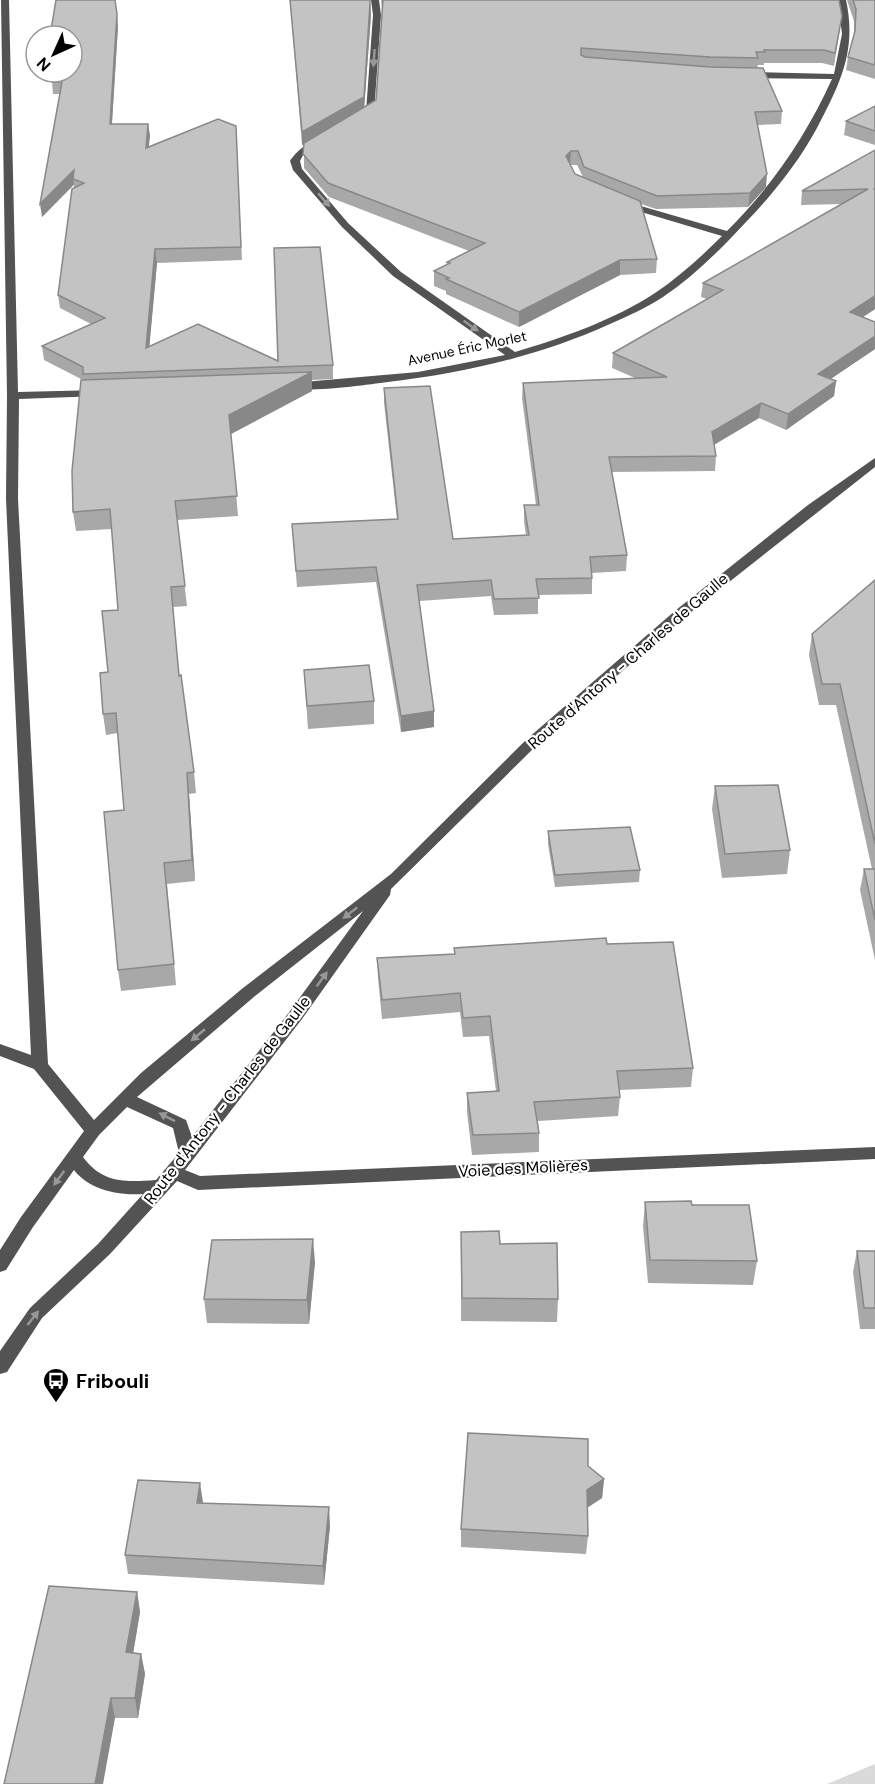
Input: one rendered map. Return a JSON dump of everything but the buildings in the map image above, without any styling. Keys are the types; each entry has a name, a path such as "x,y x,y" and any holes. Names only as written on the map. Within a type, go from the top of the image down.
{"street":[{"path":"5,0 4,287 14,396 6,499 40,1065"},
{"path":"354,124 370,113 377,15 375,0"},
{"name":"Avenue Éric Morlet","path":"275,386 346,384 420,375 514,356 593,329 659,296 730,235 773,188 804,145 838,77 847,43 848,21 842,0"},
{"path":"732,75 838,77"},
{"path":"327,139 300,153 295,161 298,170 338,217 397,274 514,356"},
{"path":"612,200 710,231 730,235"},
{"path":"14,396 108,392"},
{"name":"Route d'Antony - Charles de Gaulle","path":"0,1265 93,1131 147,1077 249,992 396,877 532,742 681,614 812,507 875,461"},
{"name":"Route d'Antony - Charles de Gaulle","path":"0,1366 36,1313 104,1249 174,1172 296,1015 396,877"},
{"path":"0,1050 40,1065 93,1131"},
{"path":"125,1099 180,1124 188,1154"},
{"name":"Voie des Molières","path":"174,1172 198,1183 875,1153"},
{"path":"74,1157 88,1176 124,1189 162,1186"}],"shaded area":[{"path":"875,1764 875,1784 827,1784"}],"place":[{"name":"Fribouli","path":"56,1404"}]}
